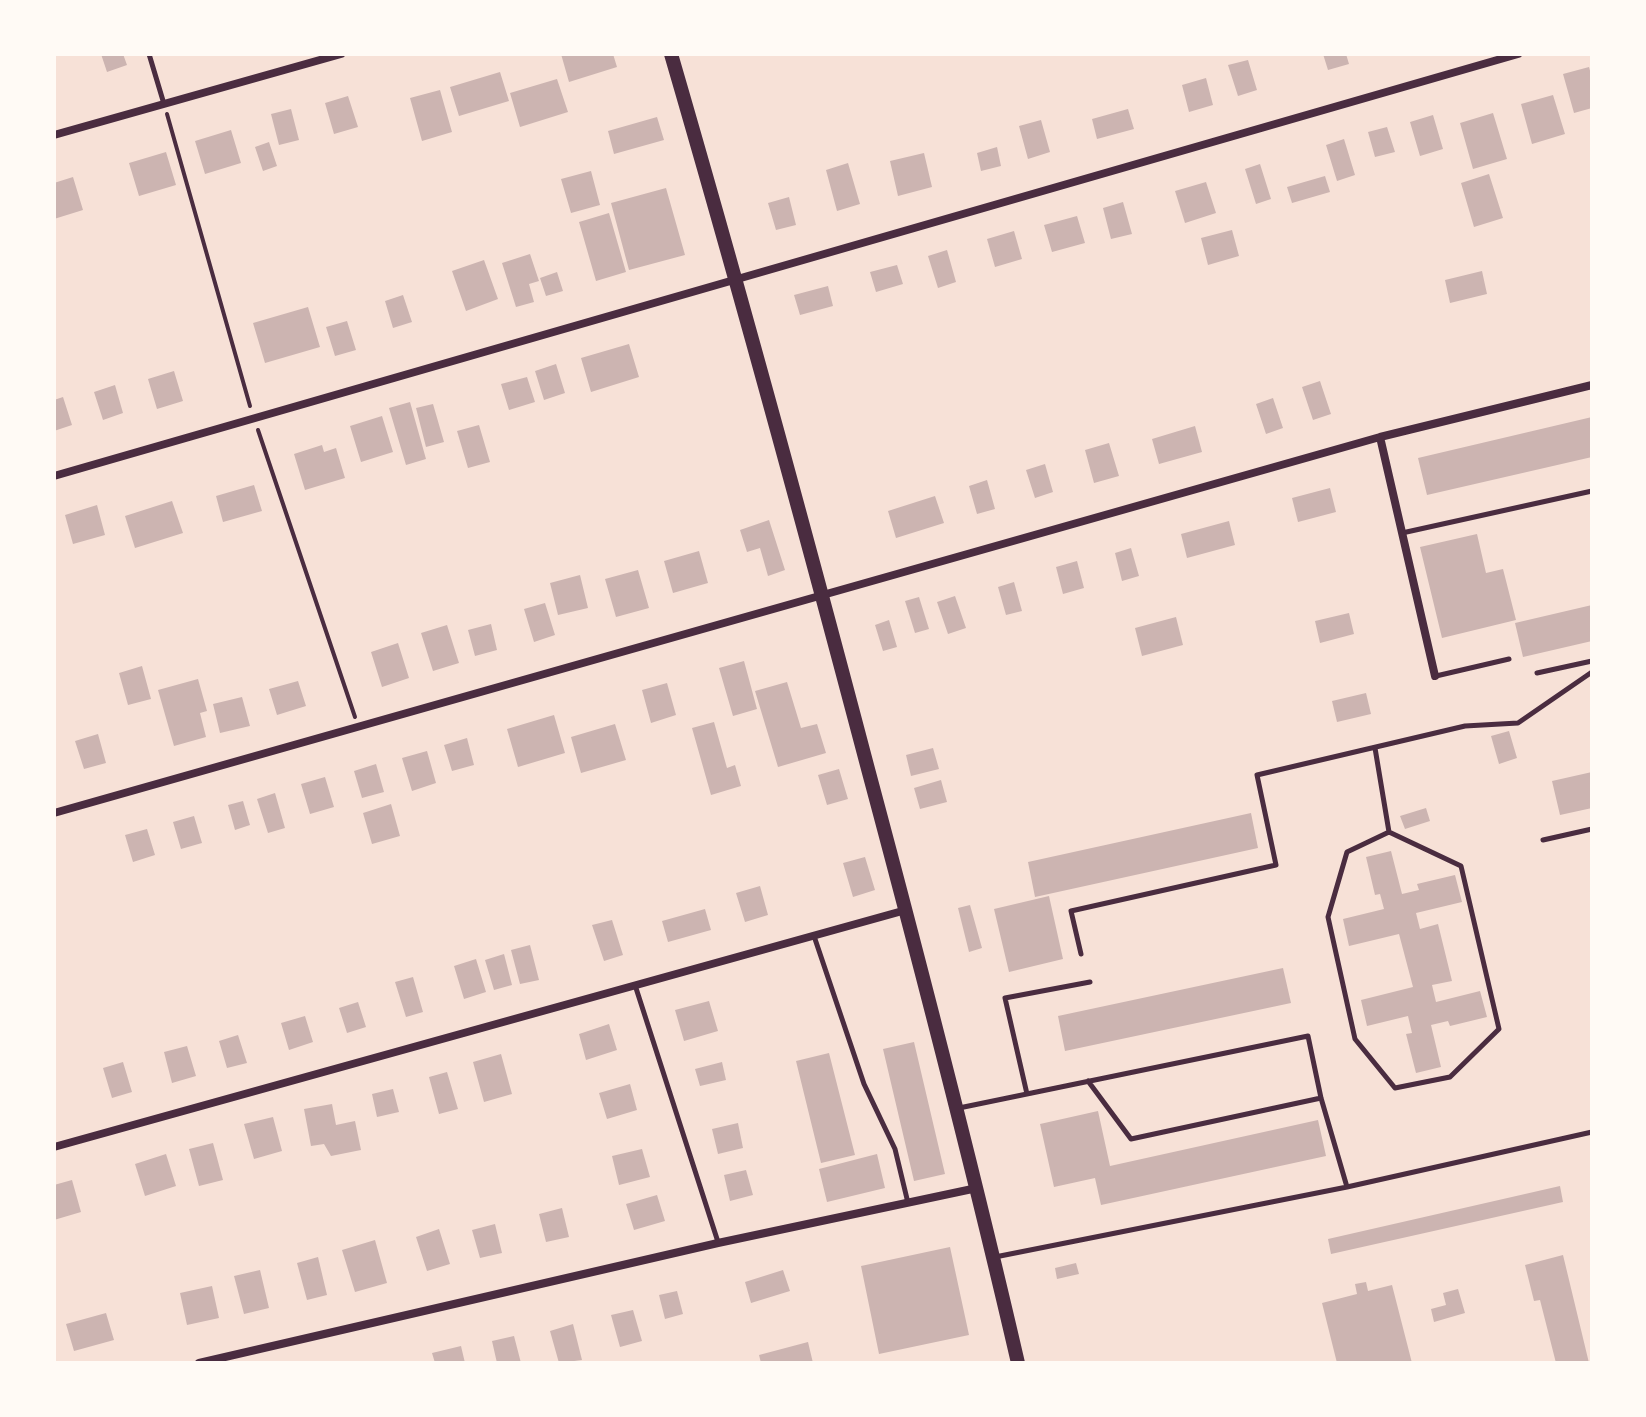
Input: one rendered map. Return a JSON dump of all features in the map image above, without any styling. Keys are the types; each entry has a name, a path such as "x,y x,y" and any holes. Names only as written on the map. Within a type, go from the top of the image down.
{"main road":[{"path":"671,54 736,279 906,910 958,1108 1018,1363"}],"street":[{"path":"54,135 341,54"},
{"path":"54,476 1518,54"},
{"path":"54,813 1380,437 1592,385"},
{"path":"1380,437 1435,676"},
{"path":"54,1147 906,910"},
{"path":"199,1363 718,1243 977,1188"}],"lane":[{"path":"149,54 164,104"},
{"path":"1402,533 1592,491"},
{"path":"1435,676 1509,659"},
{"path":"1537,673 1592,661"},
{"path":"1081,954 1071,911 1276,865 1257,775 1465,726 1518,723 1592,672"},
{"path":"1375,748 1389,832"},
{"path":"1543,840 1592,829"},
{"path":"1389,832 1461,866 1499,1029 1450,1077 1395,1088 1355,1039 1328,917 1347,852 1389,832"},
{"path":"814,935 864,1084 895,1149 908,1203"},
{"path":"1027,1094 1005,998 1090,982"},
{"path":"635,985 718,1243"},
{"path":"958,1108 1308,1036 1321,1098 1347,1187"},
{"path":"1088,1081 1131,1139 1321,1098"},
{"path":"994,1257 1347,1187 1592,1132"}],"building":[{"path":"101,54 123,54 127,65 107,72"},
{"path":"561,54 613,54 617,67 569,82"},
{"path":"1323,54 1346,54 1349,64 1328,70"},
{"path":"1248,60 1257,90 1238,96 1228,65"},
{"path":"1589,67 1592,108 1574,113 1563,74"},
{"path":"500,72 509,101 459,116 450,87"},
{"path":"1206,78 1213,105 1189,112 1182,85"},
{"path":"557,79 568,112 520,127 510,93"},
{"path":"440,90 452,132 422,141 410,98"},
{"path":"1553,95 1565,134 1532,144 1521,104"},
{"path":"348,96 358,127 334,134 325,103"},
{"path":"291,109 299,140 279,145 271,114"},
{"path":"1128,109 1134,129 1097,139 1092,119"},
{"path":"1493,113 1507,159 1473,169 1460,123"},
{"path":"1433,115 1443,149 1420,156 1410,122"},
{"path":"657,117 664,140 614,154 608,131"},
{"path":"1041,120 1050,152 1028,159 1019,126"},
{"path":"1387,127 1395,152 1375,157 1368,132"},
{"path":"231,130 241,163 205,174 195,141"},
{"path":"1344,139 1355,175 1337,181 1326,145"},
{"path":"269,142 277,166 263,171 255,147"},
{"path":"997,147 1001,166 981,171 977,153"},
{"path":"166,152 176,185 139,196 129,163"},
{"path":"924,153 932,187 898,196 890,161"},
{"path":"848,163 860,204 837,211 826,170"},
{"path":"1260,164 1271,199 1256,204 1245,169"},
{"path":"591,171 600,205 571,213 561,179"},
{"path":"1489,174 1503,218 1474,227 1461,183"},
{"path":"1325,176 1330,192 1292,203 1287,187"},
{"path":"73,177 83,210 54,219 54,183"},
{"path":"1206,182 1216,213 1185,223 1175,191"},
{"path":"666,188 685,255 629,270 611,203"},
{"path":"789,197 796,225 776,230 768,203"},
{"path":"1123,202 1132,234 1111,239 1103,208"},
{"path":"609,213 626,272 596,281 579,222"},
{"path":"1077,216 1085,243 1052,252 1044,225"},
{"path":"1232,230 1239,256 1208,265 1201,238"},
{"path":"1014,231 1022,259 995,267 987,239"},
{"path":"947,250 956,282 938,288 928,256"},
{"path":"530,254 539,281 529,284 534,302 516,307 502,263"},
{"path":"484,260 498,299 466,311 452,271"},
{"path":"897,265 903,284 876,292 870,272"},
{"path":"1482,271 1487,294 1450,303 1445,280"},
{"path":"557,272 563,291 546,296 540,278"},
{"path":"828,286 833,306 800,315 794,295"},
{"path":"403,295 412,322 393,328 385,301"},
{"path":"308,307 320,347 265,363 253,323"},
{"path":"347,321 356,350 335,356 326,327"},
{"path":"629,344 639,377 591,392 581,358"},
{"path":"556,364 565,393 544,400 535,371"},
{"path":"174,371 183,401 157,409 148,379"},
{"path":"527,377 535,402 509,410 501,384"},
{"path":"1320,381 1331,414 1313,420 1302,387"},
{"path":"115,385 123,413 103,420 94,392"},
{"path":"63,397 72,425 54,431 54,400"},
{"path":"1273,398 1283,428 1266,434 1256,404"},
{"path":"410,402 426,459 406,465 389,408"},
{"path":"433,404 444,442 426,447 416,408"},
{"path":"382,416 393,452 361,462 350,426"},
{"path":"1592,417 1592,457 1427,495 1418,458"},
{"path":"479,425 490,462 468,468 457,431"},
{"path":"1195,426 1202,452 1159,464 1152,439"},
{"path":"1109,443 1119,476 1094,483 1085,450"},
{"path":"322,445 324,452 336,448 345,478 305,490 294,454"},
{"path":"1045,464 1053,492 1035,498 1026,470"},
{"path":"987,480 995,509 977,514 969,486"},
{"path":"254,485 262,511 223,522 216,496"},
{"path":"1330,488 1336,512 1298,522 1292,498"},
{"path":"935,496 944,523 896,538 888,511"},
{"path":"172,501 183,533 135,548 125,516"},
{"path":"97,505 105,535 73,544 65,515"},
{"path":"769,520 785,570 768,576 760,548 747,552 740,530"},
{"path":"1229,521 1235,545 1187,558 1181,534"},
{"path":"1477,534 1486,573 1503,569 1516,620 1442,638 1420,547"},
{"path":"1131,548 1139,576 1122,581 1115,553"},
{"path":"699,551 708,583 673,593 664,561"},
{"path":"1077,561 1084,588 1063,594 1056,567"},
{"path":"638,570 649,608 616,617 605,579"},
{"path":"580,575 588,608 558,615 550,583"},
{"path":"1014,582 1022,611 1006,615 998,587"},
{"path":"955,596 966,628 948,634 937,602"},
{"path":"919,597 929,629 915,633 905,601"},
{"path":"545,603 555,635 534,642 524,609"},
{"path":"1592,605 1592,641 1523,657 1515,623"},
{"path":"1349,613 1354,634 1320,643 1315,621"},
{"path":"1176,617 1183,645 1142,656 1135,628"},
{"path":"889,620 897,647 883,651 875,625"},
{"path":"491,624 497,650 475,656 468,630"},
{"path":"447,625 459,663 433,671 421,633"},
{"path":"398,643 409,678 382,687 371,652"},
{"path":"744,661 757,709 733,716 719,668"},
{"path":"142,666 151,699 128,705 119,673"},
{"path":"198,679 207,711 200,713 206,737 174,746 158,690"},
{"path":"298,681 306,706 277,715 269,689"},
{"path":"787,682 801,728 817,724 826,753 778,767 755,691"},
{"path":"667,683 676,715 651,723 642,690"},
{"path":"1366,693 1371,714 1337,722 1332,701"},
{"path":"242,697 250,726 220,733 213,704"},
{"path":"554,715 565,753 518,767 507,729"},
{"path":"714,722 727,768 735,765 741,786 711,795 692,728"},
{"path":"615,724 626,760 581,773 571,737"},
{"path":"1509,731 1517,758 1499,764 1491,736"},
{"path":"98,734 106,763 84,769 75,741"},
{"path":"467,738 474,765 452,771 444,745"},
{"path":"933,748 939,769 911,776 906,755"},
{"path":"427,751 436,783 412,791 402,758"},
{"path":"376,764 384,792 362,798 354,771"},
{"path":"839,769 848,799 827,805 818,775"},
{"path":"1592,772 1592,808 1560,815 1552,781"},
{"path":"325,777 334,807 310,814 301,784"},
{"path":"941,780 947,802 920,809 914,788"},
{"path":"275,793 285,828 268,833 257,799"},
{"path":"243,801 250,825 235,830 228,805"},
{"path":"391,804 400,836 372,844 363,813"},
{"path":"1426,808 1430,821 1405,829 1400,816"},
{"path":"1251,813 1258,848 1035,897 1028,862"},
{"path":"194,816 202,843 181,849 173,822"},
{"path":"147,829 155,855 133,862 125,835"},
{"path":"1391,851 1402,894 1419,890 1417,884 1455,875 1462,902 1416,913 1420,929 1438,924 1452,981 1432,985 1436,1002 1480,991 1487,1017 1450,1026 1448,1021 1431,1025 1441,1067 1416,1073 1406,1034 1412,1033 1408,1016 1367,1026 1361,1000 1413,987 1399,934 1349,946 1343,919 1384,909 1380,894 1375,895 1366,857"},
{"path":"865,857 875,890 853,897 843,863"},
{"path":"760,886 768,915 745,922 736,893"},
{"path":"1049,896 1063,959 1009,972 994,909"},
{"path":"970,905 982,948 969,952 958,908"},
{"path":"705,909 711,930 668,942 662,921"},
{"path":"612,920 623,955 604,961 592,925"},
{"path":"530,945 539,980 520,984 511,950"},
{"path":"504,954 512,985 494,990 485,960"},
{"path":"476,959 486,992 464,999 454,966"},
{"path":"1283,968 1291,1003 1065,1051 1058,1016"},
{"path":"413,977 423,1012 406,1017 395,982"},
{"path":"709,1001 718,1031 684,1041 675,1010"},
{"path":"358,1002 366,1027 347,1033 339,1008"},
{"path":"305,1016 313,1042 289,1050 281,1023"},
{"path":"609,1024 617,1050 586,1060 579,1034"},
{"path":"238,1035 247,1063 227,1068 219,1041"},
{"path":"914,1042 945,1174 914,1181 883,1049"},
{"path":"187,1046 196,1076 172,1083 164,1052"},
{"path":"829,1053 855,1155 821,1163 796,1061"},
{"path":"501,1054 512,1094 484,1102 473,1062"},
{"path":"123,1062 132,1092 112,1098 103,1068"},
{"path":"722,1062 726,1080 700,1086 695,1069"},
{"path":"447,1072 458,1109 439,1114 429,1077"},
{"path":"630,1084 637,1110 607,1119 599,1093"},
{"path":"393,1089 399,1112 377,1117 372,1094"},
{"path":"332,1104 336,1125 355,1121 361,1150 331,1156 324,1144 311,1146 304,1109"},
{"path":"1098,1111 1110,1166 1318,1120 1326,1156 1101,1205 1095,1178 1054,1187 1040,1124"},
{"path":"273,1117 282,1151 254,1159 244,1124"},
{"path":"738,1123 743,1148 718,1154 712,1129"},
{"path":"213,1143 223,1180 199,1186 189,1149"},
{"path":"642,1149 650,1177 619,1185 612,1156"},
{"path":"166,1154 176,1186 145,1196 135,1164"},
{"path":"877,1154 885,1188 827,1202 819,1169"},
{"path":"746,1170 753,1195 730,1201 724,1175"},
{"path":"72,1180 81,1212 54,1220 54,1185"},
{"path":"1560,1186 1563,1202 1331,1254 1328,1239"},
{"path":"657,1195 665,1221 634,1230 626,1204"},
{"path":"562,1208 569,1237 546,1242 539,1214"},
{"path":"495,1224 502,1253 480,1258 472,1230"},
{"path":"439,1229 450,1264 427,1271 416,1237"},
{"path":"375,1240 387,1283 355,1292 342,1250"},
{"path":"950,1247 969,1335 879,1354 861,1266"},
{"path":"1563,1255 1589,1363 1556,1363 1540,1300 1534,1301 1525,1265"},
{"path":"318,1257 327,1295 307,1300 297,1263"},
{"path":"1076,1263 1079,1274 1057,1279 1055,1268"},
{"path":"260,1270 269,1308 244,1314 234,1276"},
{"path":"783,1270 790,1291 751,1303 745,1282"},
{"path":"1366,1282 1368,1291 1392,1285 1412,1363 1337,1363 1322,1303 1357,1294 1355,1284"},
{"path":"212,1286 219,1318 187,1325 180,1293"},
{"path":"1458,1289 1465,1313 1434,1322 1431,1309 1446,1305 1443,1293"},
{"path":"677,1291 683,1314 665,1319 659,1295"},
{"path":"633,1310 642,1341 620,1347 611,1315"},
{"path":"106,1313 114,1340 74,1351 66,1324"},
{"path":"573,1324 582,1360 559,1363 550,1331"},
{"path":"514,1336 521,1363 497,1363 492,1341"},
{"path":"808,1342 813,1363 761,1363 759,1355"},
{"path":"461,1346 465,1363 435,1363 432,1353"}]}
